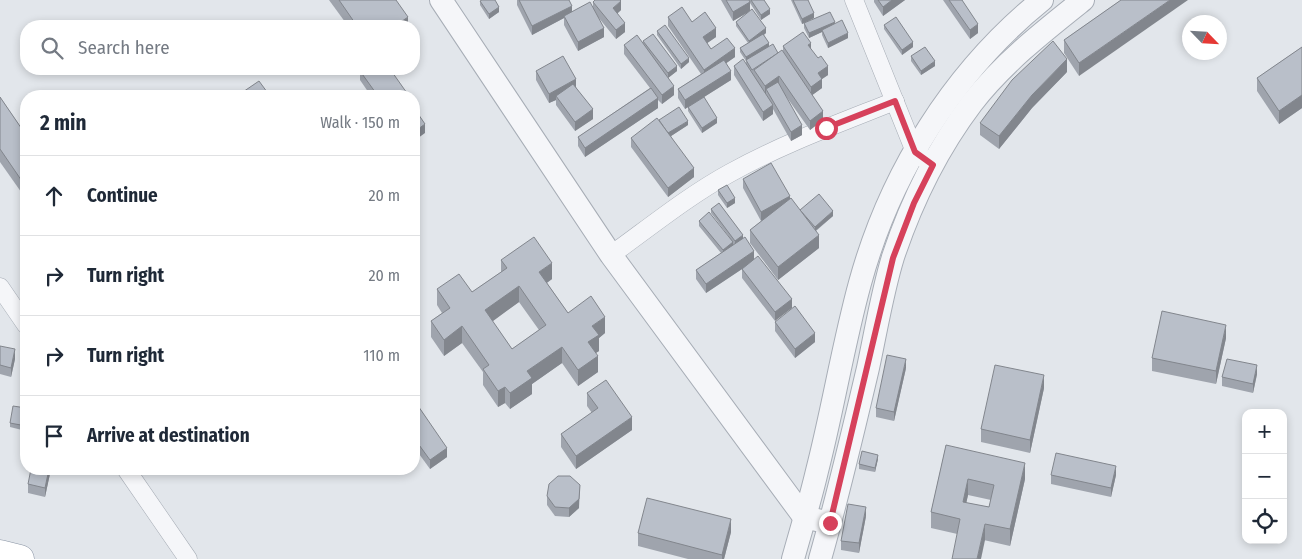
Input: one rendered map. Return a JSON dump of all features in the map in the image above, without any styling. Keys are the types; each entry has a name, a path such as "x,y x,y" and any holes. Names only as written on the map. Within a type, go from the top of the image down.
{"highway":[{"path":"0,554 20,559"}],"street":[{"path":"441,0 611,254 804,517 830,523"},
{"path":"854,0 915,152 933,165"},
{"path":"793,559 817,472 860,282 885,214 915,152 955,88 991,47 1042,0"},
{"path":"820,559 893,258 914,203 933,165 972,103 1002,70 1051,25 1083,0"},
{"path":"611,254 732,172 826,128 895,101"},
{"path":"0,287 20,316"},
{"path":"130,475 188,559"}],"building":[{"path":"339,0 396,0 408,17 404,20 353,20"},
{"path":"495,0 499,7 489,14 480,1"},
{"path":"519,0 569,0 572,6 532,26"},
{"path":"595,0 620,0 613,8 625,23 616,30 593,2"},
{"path":"726,0 749,0 750,2 733,12"},
{"path":"751,0 764,0 770,9 761,15"},
{"path":"793,0 808,0 814,13 802,19"},
{"path":"878,0 892,0 883,7"},
{"path":"949,0 962,0 978,24 970,30"},
{"path":"1121,0 1170,0 1079,63 1064,40"},
{"path":"590,2 604,28 578,42 564,16"},
{"path":"682,7 692,22 705,12 716,28 703,37 711,49 727,38 735,48 704,70 668,17"},
{"path":"752,9 766,28 749,41 736,22"},
{"path":"830,12 835,22 809,33 804,23"},
{"path":"896,17 913,42 902,50 884,25"},
{"path":"842,20 848,33 828,43 822,30"},
{"path":"665,25 689,58 681,64 657,31"},
{"path":"803,32 811,43 808,45 818,58 821,56 828,66 818,73 822,79 811,87 783,46"},
{"path":"653,34 677,66 668,73 643,41"},
{"path":"763,34 769,43 746,57 740,48"},
{"path":"637,35 674,86 662,95 624,45"},
{"path":"1053,41 1067,59 1032,95 999,136 980,123 1012,80"},
{"path":"773,44 778,53 752,70 746,60"},
{"path":"925,47 935,61 921,71 911,56"},
{"path":"1302,47 1302,95 1279,111 1257,78"},
{"path":"782,50 823,111 810,121 779,76 765,86 754,70"},
{"path":"563,56 576,79 549,94 536,71"},
{"path":"743,59 773,105 763,112 734,66"},
{"path":"724,60 731,71 685,100 678,89"},
{"path":"363,75 394,75 405,90 374,90"},
{"path":"259,81 266,90 246,90"},
{"path":"778,82 802,125 791,132 766,89"},
{"path":"573,84 593,109 575,122 556,96"},
{"path":"651,88 658,98 585,148 578,137"},
{"path":"0,97 20,126 20,178 0,149"},
{"path":"704,97 717,118 702,128 688,107"},
{"path":"679,107 688,121 668,133 659,120"},
{"path":"420,117 425,124 420,128"},
{"path":"657,118 694,168 668,188 631,138"},
{"path":"771,163 790,196 761,212 743,179"},
{"path":"727,185 735,198 727,203 718,190"},
{"path":"819,194 833,211 815,227 800,210"},
{"path":"791,198 819,235 778,267 750,230"},
{"path":"719,203 743,235 735,241 711,209"},
{"path":"709,212 733,242 723,250 699,221"},
{"path":"534,237 552,263 539,272 568,313 591,296 605,317 592,326 599,335 588,342 598,356 578,370 562,347 527,371 532,378 510,393 505,387 498,391 483,369 489,365 462,326 444,340 431,321 450,308 437,289 459,274 472,292 507,268 501,260","holes":["519,286 546,325 512,349 485,310"]},
{"path":"745,237 754,251 706,284 696,270"},
{"path":"758,256 792,299 775,312 742,269"},
{"path":"795,306 815,333 795,349 775,322"},
{"path":"1162,311 1226,325 1216,371 1152,358"},
{"path":"0,346 15,349 11,368 0,365"},
{"path":"887,355 906,359 894,412 876,408"},
{"path":"1227,359 1257,365 1253,384 1222,377"},
{"path":"995,365 1044,375 1030,440 981,429"},
{"path":"606,380 632,417 576,456 561,434 598,408 587,393"},
{"path":"13,406 20,407 20,425 10,423"},
{"path":"420,409 447,448 430,460 420,446"},
{"path":"946,445 1025,463 1010,529 985,524 977,559 952,559 960,519 931,512","holes":["968,479 994,485 989,507 963,502"]},
{"path":"862,451 878,455 875,468 859,464"},
{"path":"1056,453 1116,466 1111,488 1051,475"},
{"path":"30,475 48,475 45,488 28,484"},
{"path":"558,476 570,476 580,485 579,499 569,508 555,507 547,496 549,484"},
{"path":"647,498 731,519 722,555 638,533"},
{"path":"848,504 866,507 859,543 841,541"}],"route":[{"path":"826,128 895,101 915,152 933,165 914,203 893,258 838,497 830,523"}]}
